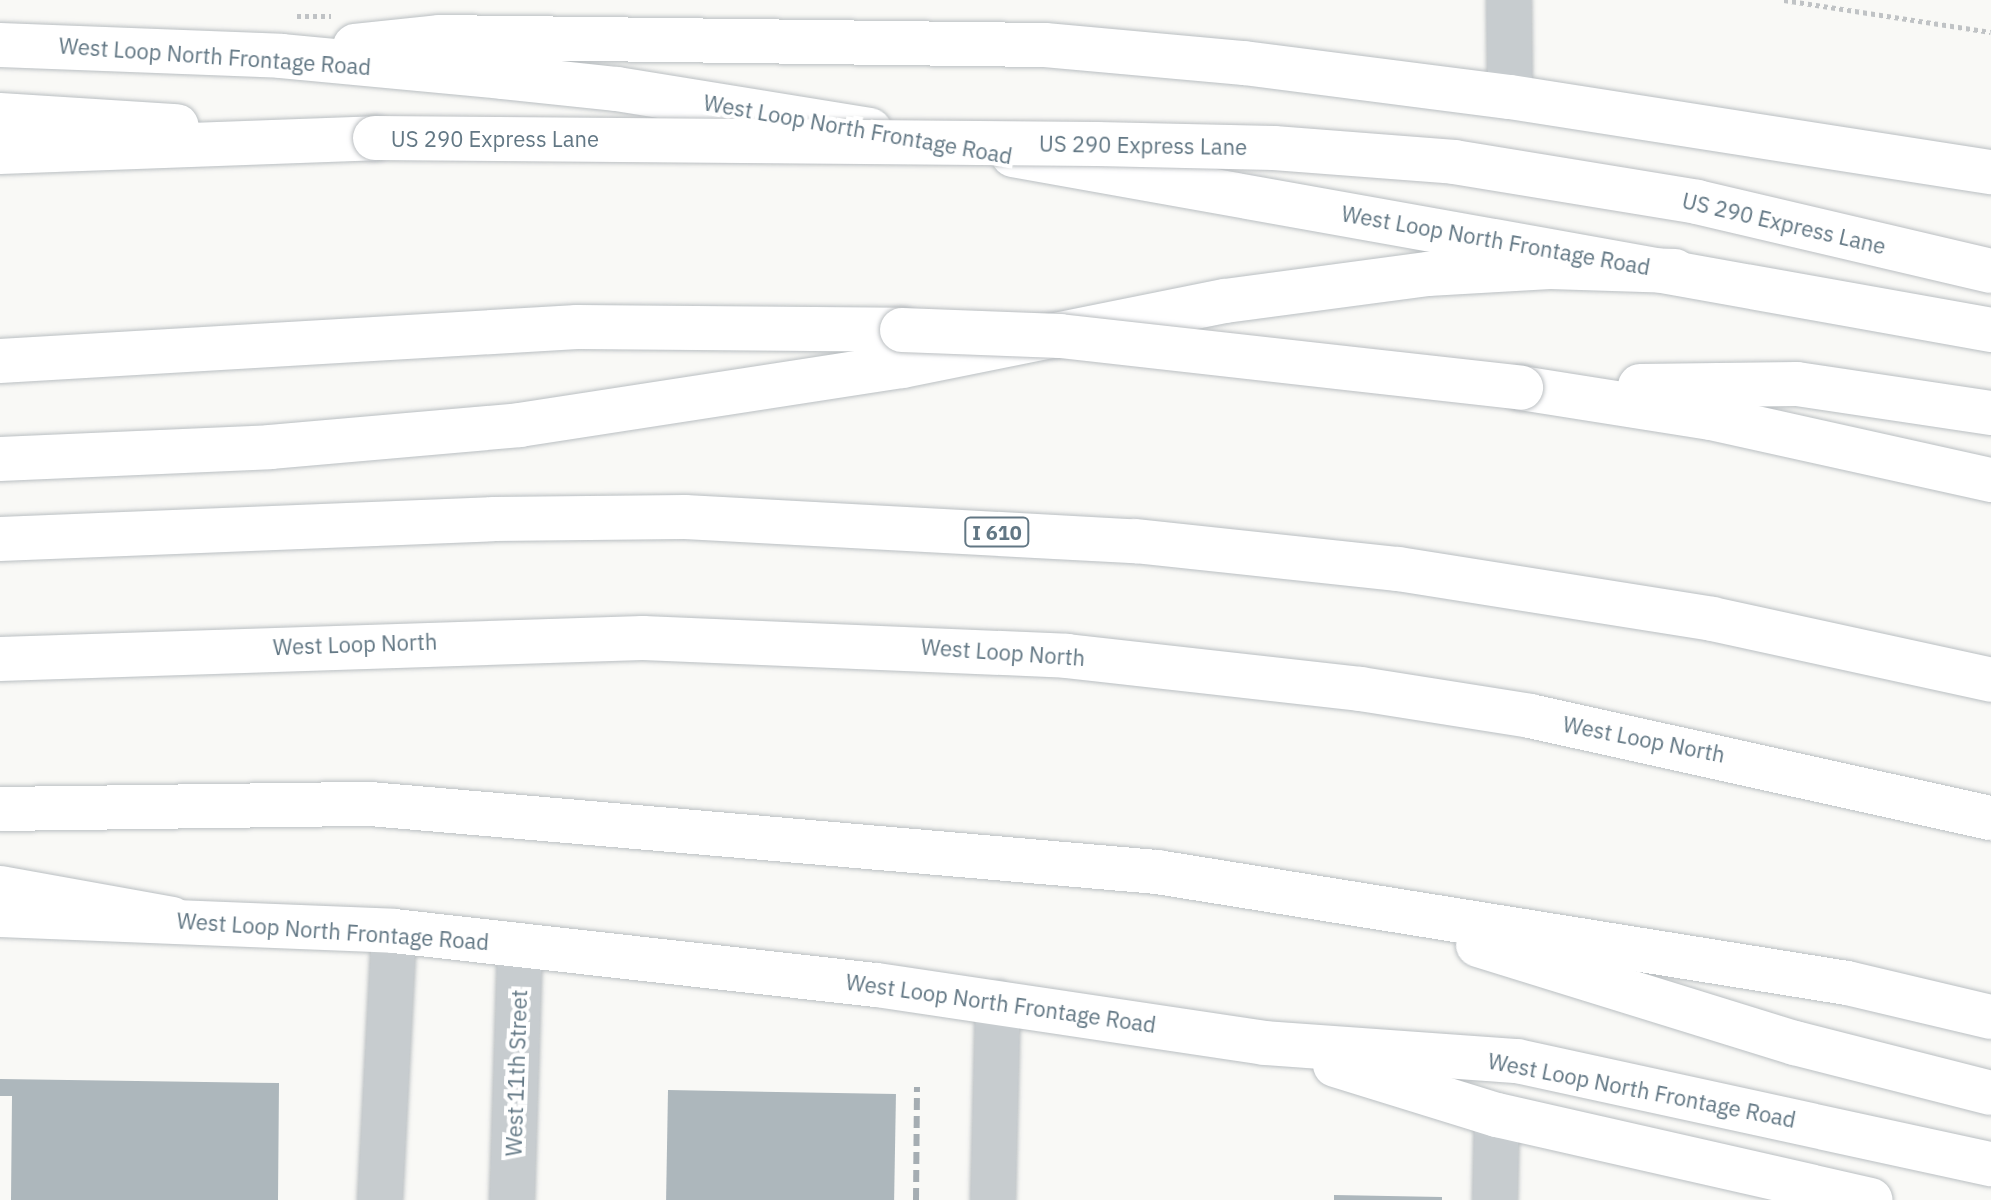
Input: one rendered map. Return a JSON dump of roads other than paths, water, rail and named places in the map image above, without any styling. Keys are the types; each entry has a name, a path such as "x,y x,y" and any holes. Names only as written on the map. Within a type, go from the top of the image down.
{"main road":[{"path":"281,56 439,37 982,42 1244,63 1510,97 1991,172"},
{"name":"West Loop North Frontage Road","path":"0,45 281,56 589,86 729,105 1675,271 1991,330"},
{"path":"0,115 129,121 283,138"},
{"path":"13,154 283,138"},
{"name":"US 290 Express Lane","path":"283,138 1097,144 1274,148 1454,162 1697,202 1991,271"},
{"path":"0,459 270,447 520,425 902,366 1225,301 1428,274 1550,267 1675,271"},
{"path":"0,361 325,338 577,327 1060,336 1521,388 1711,418 1991,480"},
{"path":"1521,388 1797,384 1991,413"},
{"name":"I 610","path":"0,539 493,519 685,517 1135,541 1398,569 1696,617 1986,679"},
{"name":"West Loop North","path":"0,659 643,638 1067,656 1330,685 1530,716 1987,817"},
{"path":"0,809 370,804 1157,872 1847,983 1991,1017"},
{"path":"0,888 172,919"},
{"path":"1323,897 1795,1043 1991,1093"},
{"name":"West Loop North Frontage Road","path":"0,915 172,919 394,931 998,1002 1264,1043 1517,1061 1991,1164"},
{"path":"1264,1043 1497,1115 1870,1200"}],"street":[{"path":"1509,0 1510,97"},
{"path":"380,1200 394,931"},
{"name":"West 11th Street","path":"512,1200 520,946"},
{"path":"993,1200 998,1002"},
{"path":"1495,1200 1497,1115"}],"railway":[{"path":"916,1200 917,1087"}]}
